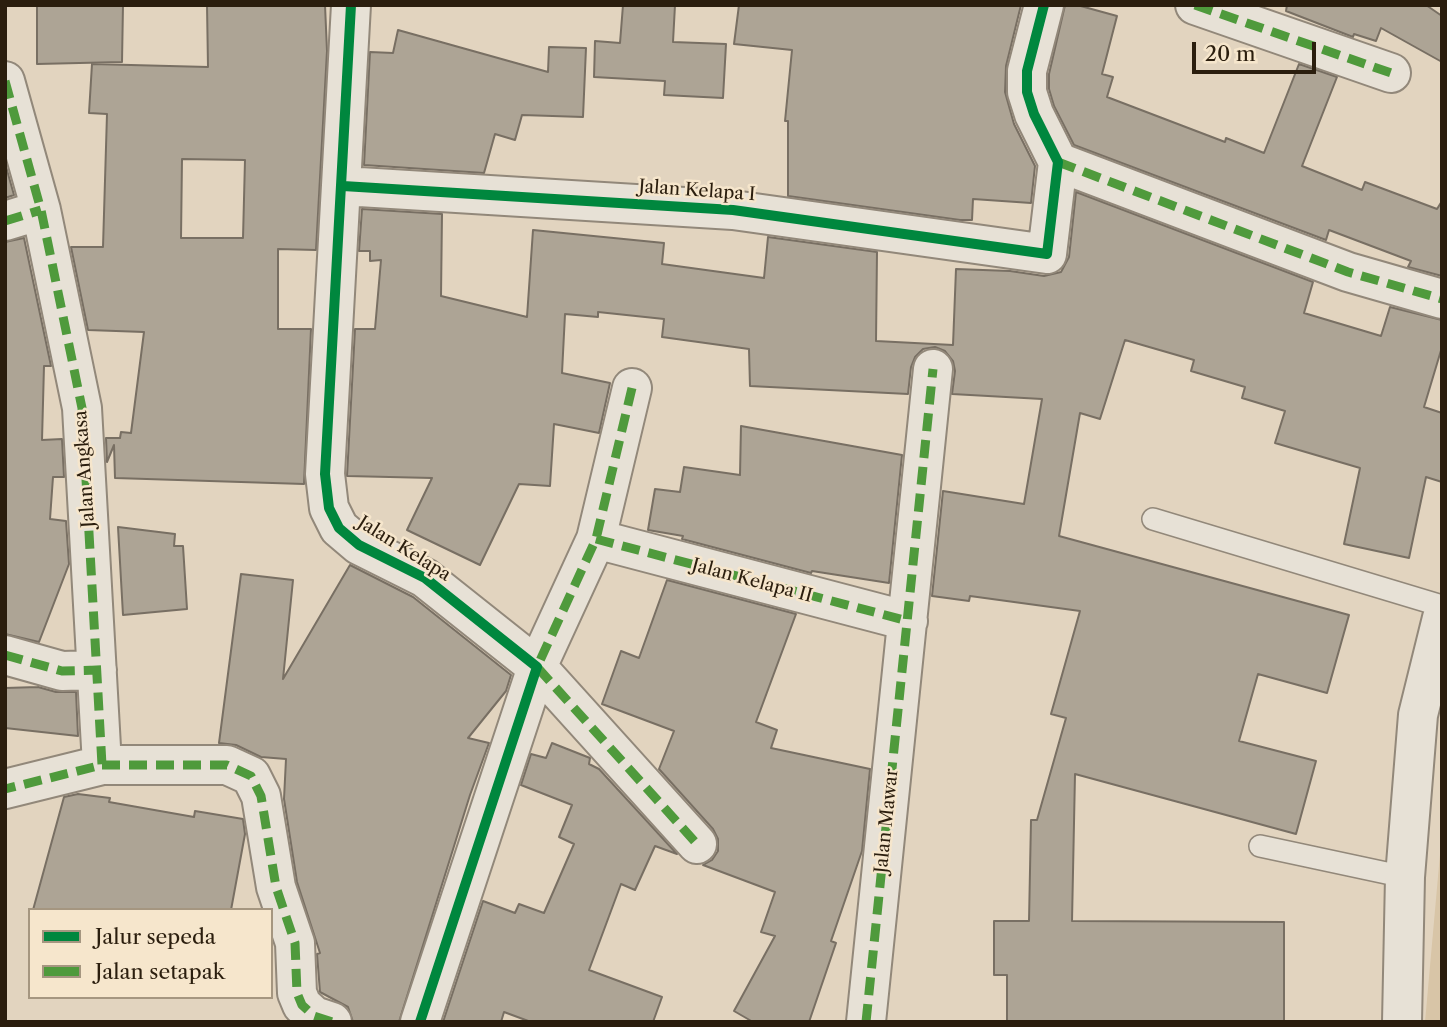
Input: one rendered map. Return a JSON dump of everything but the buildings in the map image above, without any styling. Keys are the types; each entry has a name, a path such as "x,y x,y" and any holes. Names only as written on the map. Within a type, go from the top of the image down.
{"street":[{"name":"Jalan Kelapa","path":"351,5 325,474 329,508 339,528 359,545 425,578 537,667 697,844"},
{"path":"1044,5 1027,71 1027,92 1034,114 1058,162 1348,272 1442,299"},
{"path":"1195,5 1391,73"},
{"name":"Jalan Angkasa","path":"5,81 23,216 82,408 102,765"},
{"name":"Jalan Kelapa I","path":"343,186 733,210 1047,254 1058,162"},
{"name":"Jalan Mawar","path":"866,1022 933,369"},
{"path":"420,1022 537,667 596,539 632,388"},
{"name":"Jalan Kelapa II","path":"596,539 908,621"},
{"path":"1402,1022 1405,877 1418,715 1442,618"},
{"path":"5,655 62,671 97,670"},
{"path":"5,789 102,765 227,765 251,776 261,796 276,887 295,943 297,993 302,1005 314,1016 332,1022"}],"lane":[{"path":"1153,519 1442,606"},
{"path":"1260,846 1405,877"}],"shaded area":[{"path":"1442,832 1442,1022 1425,1022"}],"marked path":[{"path":"1195,5 1391,73"},
{"path":"5,81 41,210 82,408 102,765 5,789"},
{"path":"1058,162 1348,272 1442,299"},
{"path":"5,221 41,210"},
{"path":"866,1022 933,369"},
{"path":"632,388 596,539 537,667 697,844"},
{"path":"596,539 908,621"},
{"path":"5,655 62,671 97,670"},
{"path":"102,765 227,765 251,776 261,796 276,887 295,943 297,993 302,1005 314,1016 332,1022"}],"cycle path":[{"path":"351,5 325,474 329,508 339,528 359,545 425,578 537,667 420,1022"},
{"path":"343,186 733,210 1047,254 1058,162 1034,114 1027,92 1027,71 1044,5"}]}
